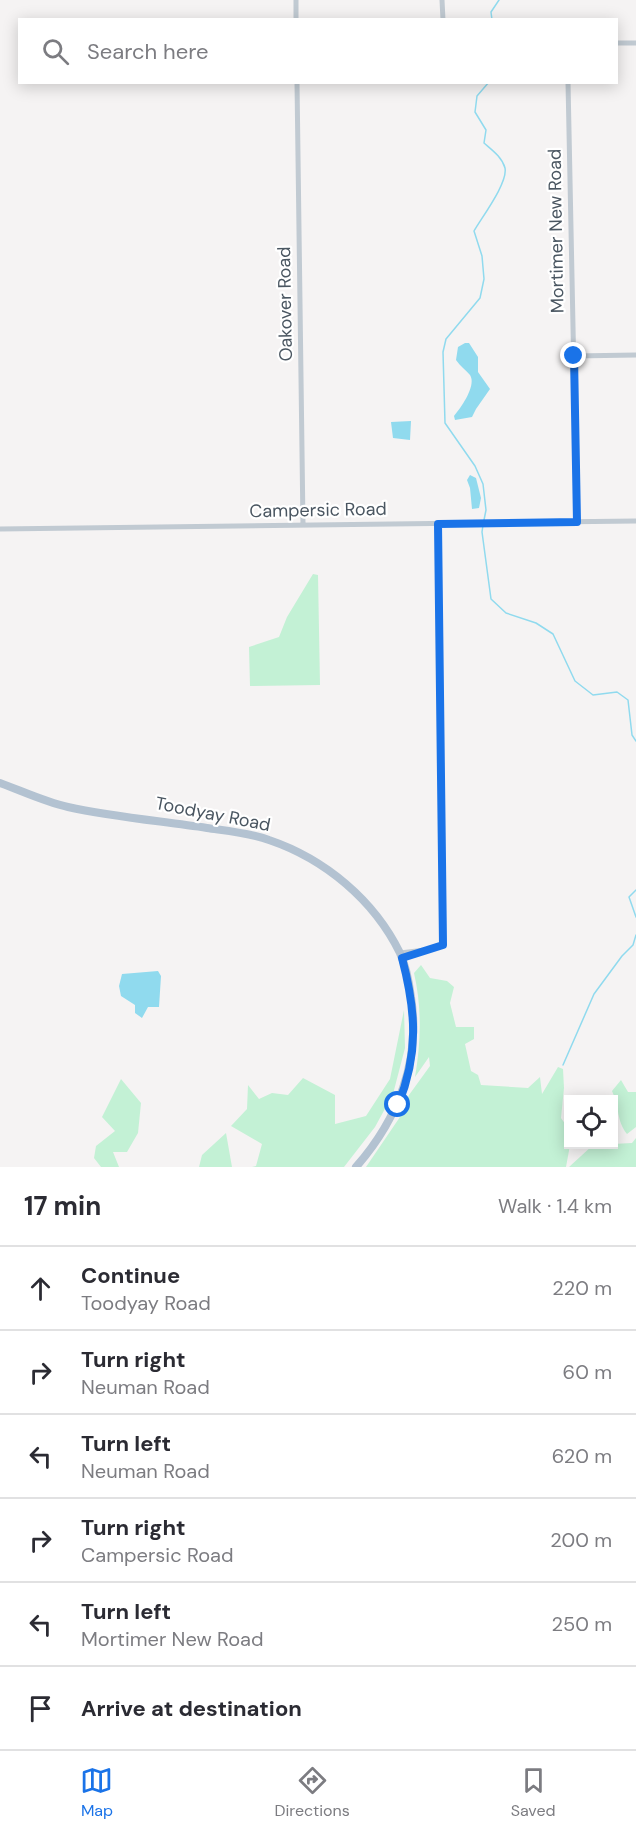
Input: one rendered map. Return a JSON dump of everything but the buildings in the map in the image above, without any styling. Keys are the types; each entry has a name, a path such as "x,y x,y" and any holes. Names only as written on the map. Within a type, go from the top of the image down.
{"main road":[{"name":"Toodyay Road","path":"0,783 67,807 231,831 269,840 315,861 372,909 401,956 414,1013 411,1064 398,1105 379,1137 356,1167"}],"street":[{"path":"296,0 296,18"},
{"path":"442,0 442,18"},
{"path":"618,43 636,43"},
{"name":"Oakover Road","path":"297,84 303,525"},
{"name":"Mortimer New Road","path":"568,84 577,522"},
{"path":"574,356 636,355"},
{"name":"Campersic Road","path":"0,529 636,521"},
{"path":"401,956 443,945 438,524"}],"green space":[{"path":"313,574 318,575 320,685 250,686 249,647 279,637 287,617"},
{"path":"421,965 430,978 447,981 454,987 450,1003 456,1027 474,1027 474,1039 465,1044 471,1071 478,1075 481,1085 528,1088 540,1077 542,1094 558,1067 563,1069 561,1118 564,1122 564,1149 569,1149 566,1167 366,1167 402,1114 409,1095 430,1066 429,1057 415,1077 420,1025 414,973"},
{"path":"404,1010 405,1048 393,1094 375,1127 344,1167 252,1167 256,1166 262,1144 231,1126 247,1109 248,1085 259,1099 272,1093 288,1095 303,1078 335,1095 335,1124 366,1116 390,1079"},
{"path":"121,1079 141,1103 138,1133 127,1152 113,1152 119,1167 101,1167 94,1158 96,1146 115,1131 102,1117"},
{"path":"621,1080 628,1092 636,1092 636,1127 627,1134 621,1124 618,1111 618,1095 613,1095 612,1091"},
{"path":"226,1133 232,1167 199,1167 202,1155"},
{"path":"636,1138 636,1167 569,1167 589,1149 618,1149 618,1144 632,1143"}],"water":[{"path":"469,343 478,357 478,372 490,389 472,417 455,420 454,416 470,391 472,380 456,360 458,347"},
{"path":"411,421 410,440 393,438 391,422"},
{"path":"470,475 476,478 481,498 479,508 472,509 467,480"},
{"path":"158,971 161,976 159,1007 148,1007 142,1018 135,1013 135,1005 121,996 119,986 122,974"}],"waterway":[{"path":"492,18 491,12 499,0"},
{"path":"484,520 486,510 483,484 475,466 445,423 443,352 446,339 480,298 484,279 482,256 474,231 499,191 505,174 502,160 484,143 486,130 475,112 477,96 487,84"},
{"path":"483,525 491,599 506,613 536,623 553,634 575,681 593,695 617,692 628,700 632,735 636,741"},
{"path":"636,890 629,897 636,917"},
{"path":"563,1065 594,994 633,945 636,935"}],"route":[{"path":"398,1105 411,1064 414,1032 414,1013 402,958 443,945 438,524 577,522 574,356"}]}
